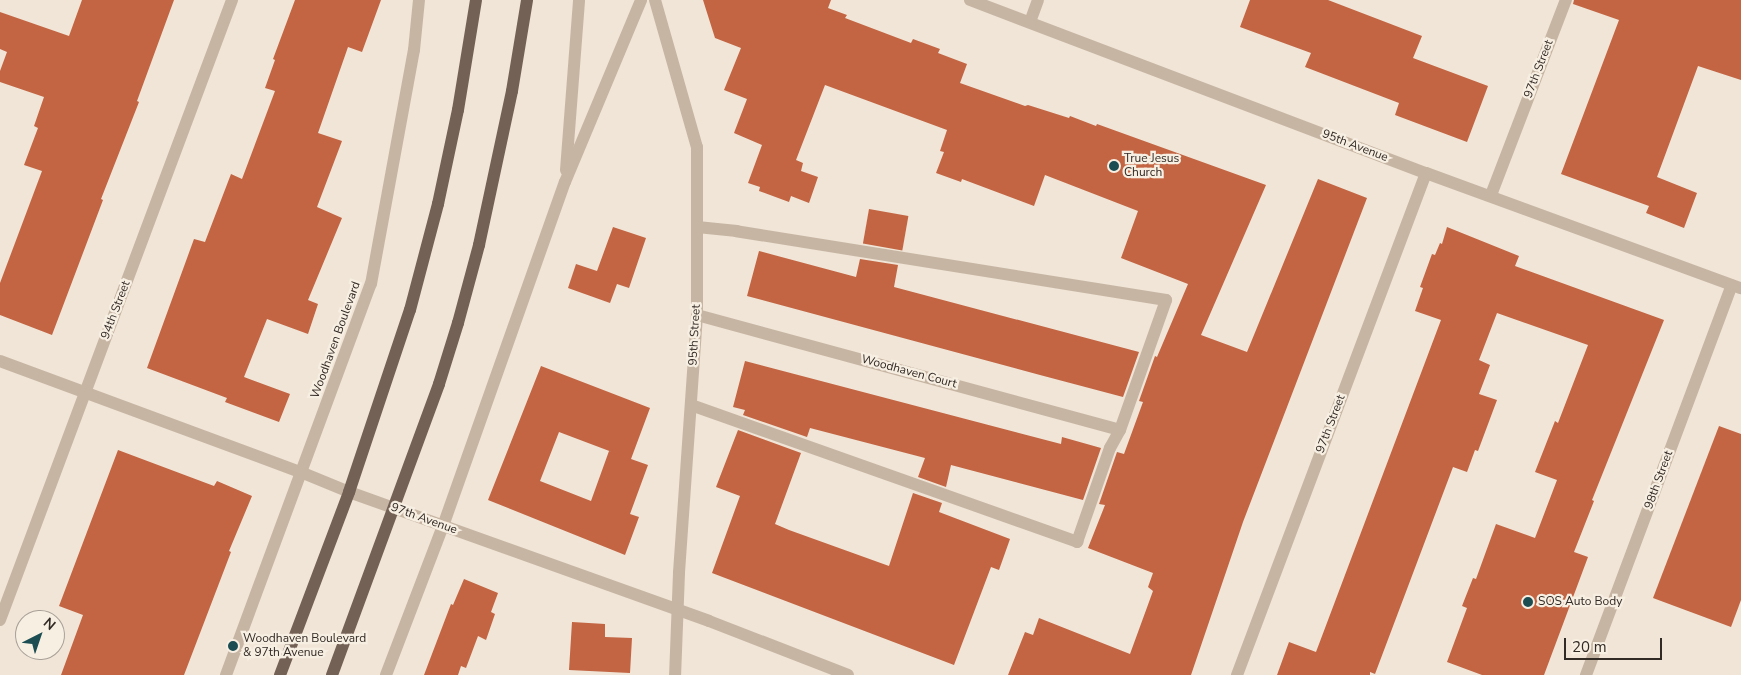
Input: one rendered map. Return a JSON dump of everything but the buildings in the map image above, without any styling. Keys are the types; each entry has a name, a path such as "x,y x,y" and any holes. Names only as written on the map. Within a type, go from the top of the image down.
{"main road":[{"path":"280,675 349,492 394,361 425,256 458,110 476,0"},
{"path":"332,675 439,384 479,245 512,91 527,0"}],"street":[{"name":"94th Street","path":"0,620 232,0"},
{"name":"Woodhaven Boulevard","path":"226,675 303,473 371,284 414,50 419,0"},
{"path":"565,182 579,0"},
{"path":"386,675 443,526 565,182 641,0"},
{"name":"95th Street","path":"655,0 697,147 697,315 677,610 675,675"},
{"name":"95th Avenue","path":"970,0 1426,173 1491,195 1736,286"},
{"path":"1030,22 1038,0"},
{"name":"97th Street","path":"1491,195 1566,0"},
{"name":"97th Street","path":"1237,675 1426,173"},
{"path":"691,405 1076,542 1110,448 1120,430 1166,300 737,230 697,227"},
{"name":"98th Street","path":"1586,675 1736,286"},
{"name":"Woodhaven Court","path":"697,315 1120,430"},
{"name":"97th Avenue","path":"0,361 303,473 394,509 677,610 848,675"}],"place":[{"name":"True Jesus Church","path":"1114,166"},
{"name":"SOS Auto Body","path":"1528,602"},
{"name":"Woodhaven Boulevard & 97th Avenue","path":"233,646"}]}
